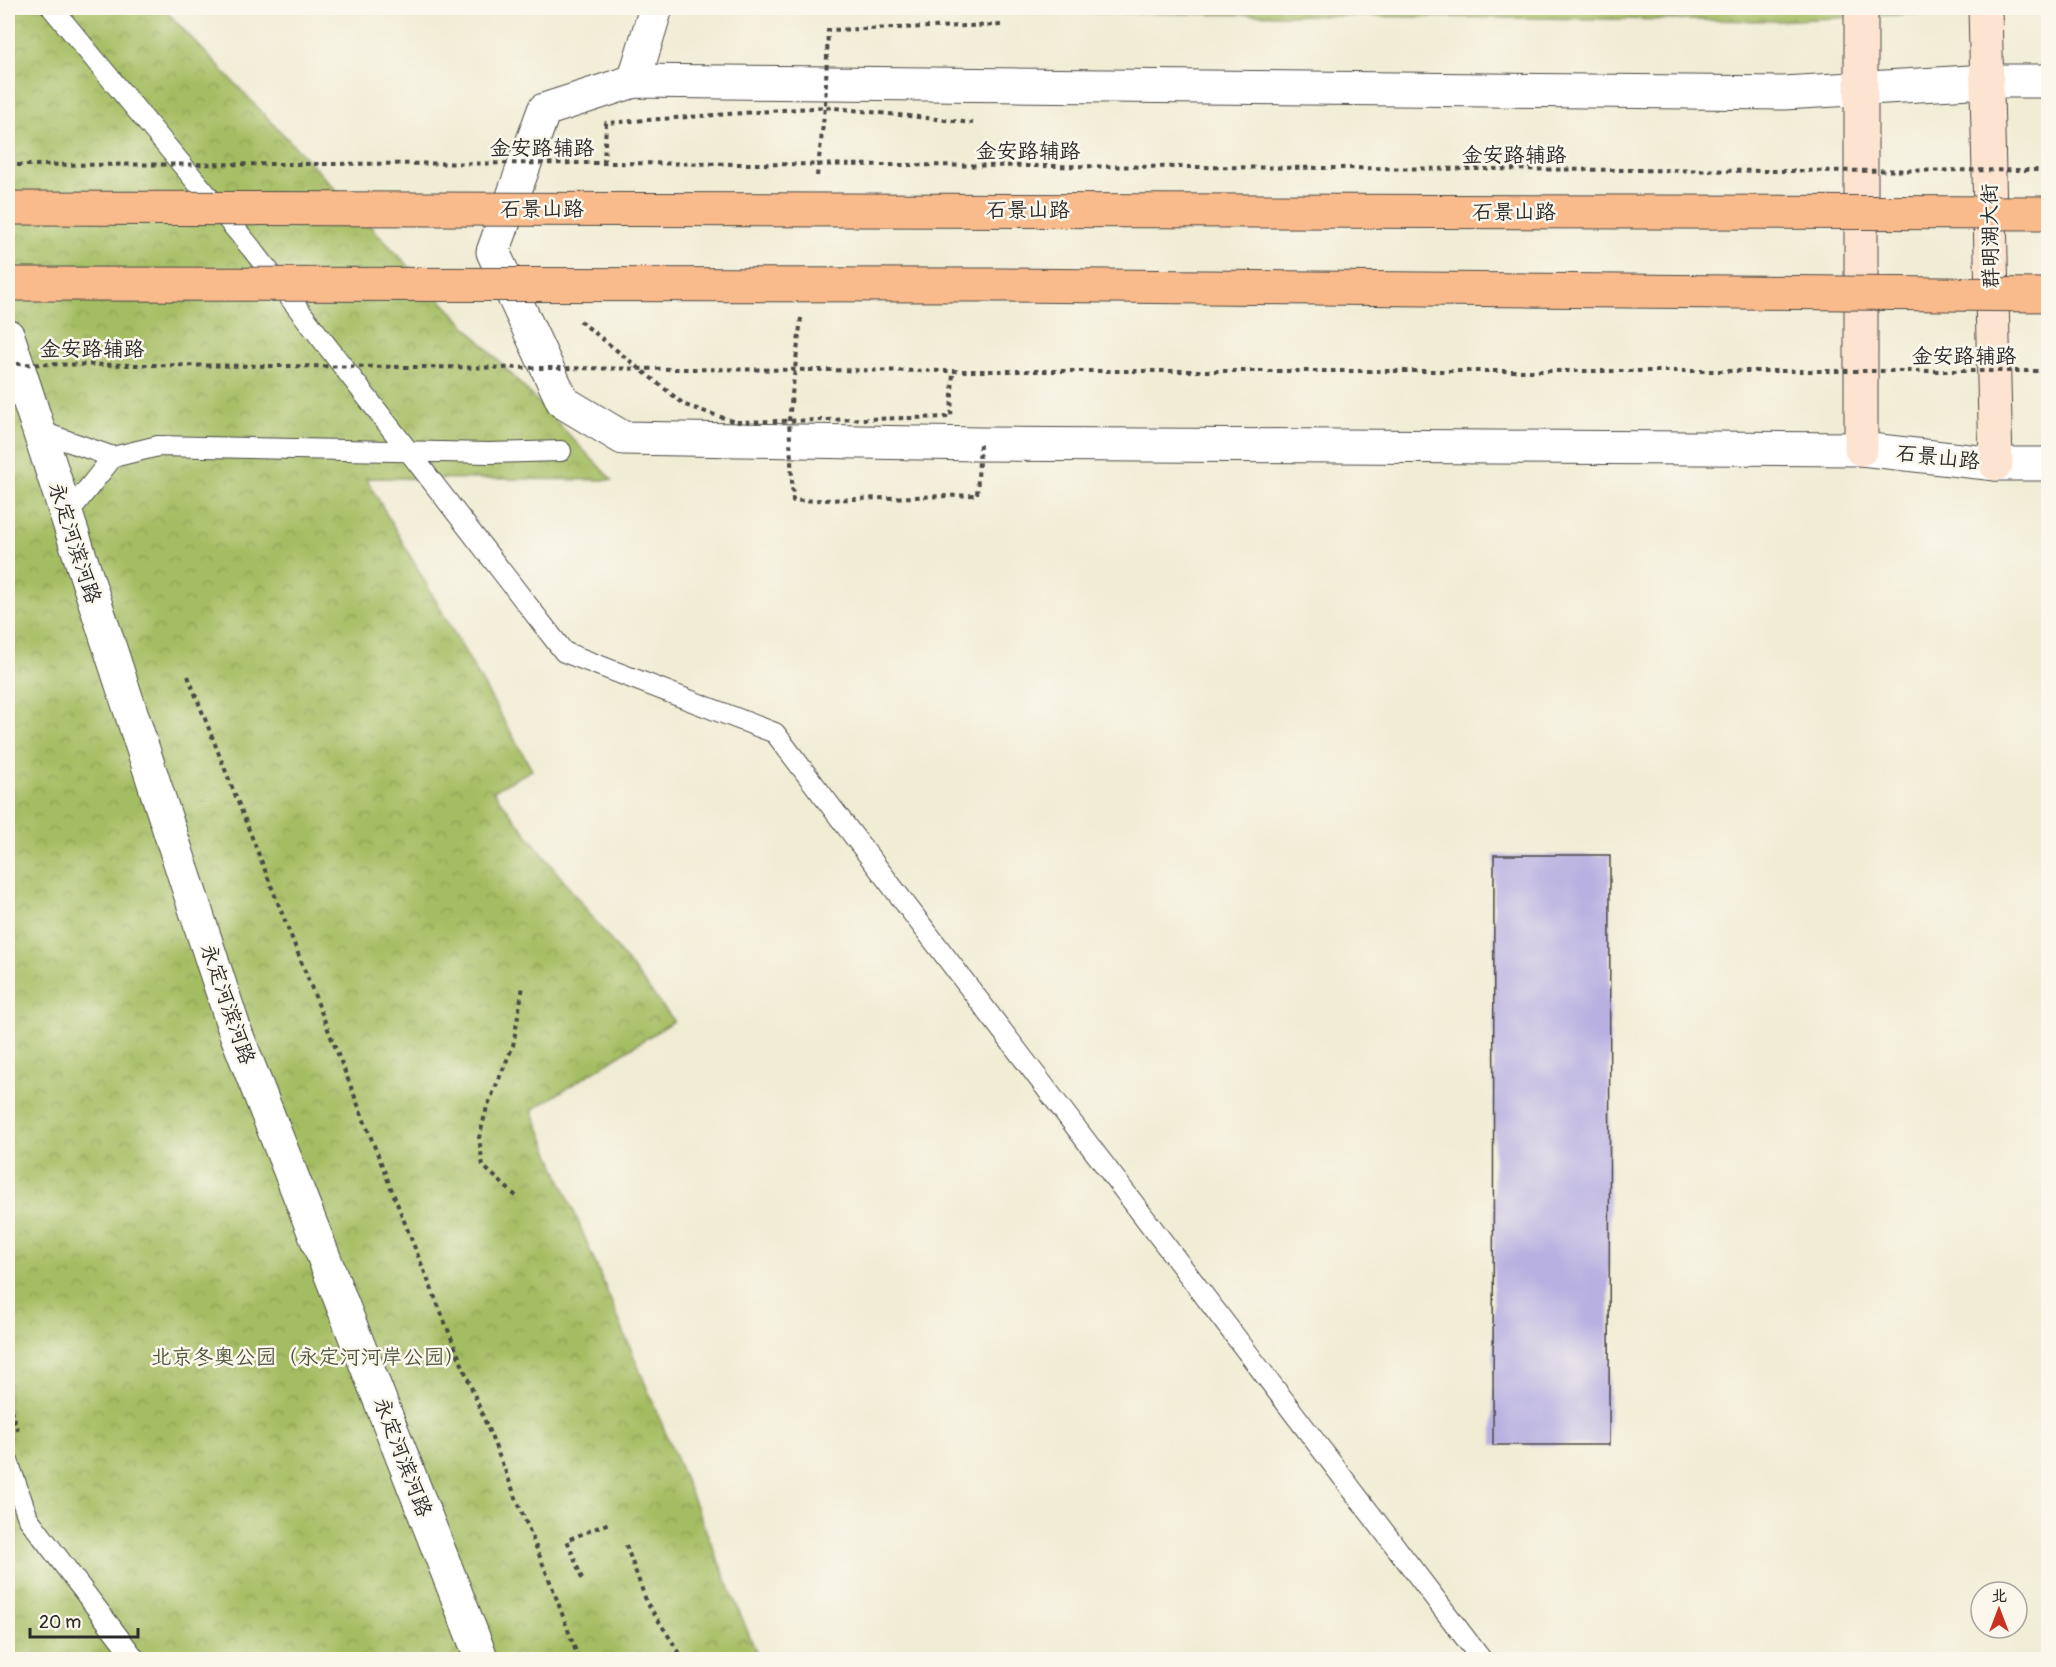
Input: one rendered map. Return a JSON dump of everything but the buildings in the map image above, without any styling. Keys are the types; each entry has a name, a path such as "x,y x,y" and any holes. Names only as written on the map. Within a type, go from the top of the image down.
{"main road":[{"path":"1861,8 1861,448"},
{"name":"群明湖大街","path":"1985,8 1996,464"},
{"name":"石景山路","path":"8,208 2049,213"},
{"path":"8,284 1016,285 2049,295"}],"street":[{"path":"656,8 634,81 1784,93 1986,81 2049,81"},
{"name":"石景山路","path":"634,81 544,110 493,252 563,402 623,438 980,444 1861,448 1996,464 2049,464"},
{"name":"永定河滨河路","path":"8,336 235,1031 482,1659"}],"lane":[{"path":"52,8 252,249 564,652 775,734 1482,1659"},
{"path":"39,431 112,457 158,446 477,453 561,451"},
{"path":"66,516 112,457"},
{"path":"8,1461 28,1518 136,1659"}],"path":[{"path":"817,176 825,107 828,30 1001,24"},
{"path":"604,163 606,123 825,107 973,123"},
{"name":"金安路辅路","path":"8,165 604,163 1773,171 2049,170"},
{"path":"801,315 789,420 793,501 977,495 980,444"},
{"path":"578,319 685,405 736,422 951,417 953,371"},
{"name":"金安路辅路","path":"8,364 953,371 2049,371"},
{"path":"188,676 579,1659"},
{"path":"516,1196 483,1166 479,1138 487,1107 513,1046 523,986"},
{"path":"582,1579 567,1540 609,1523"},
{"path":"626,1545 647,1602 684,1659"}],"green space":[{"name":"北京冬奥公园（永定河河岸公园）","path":"8,8 163,8 612,480 366,478 532,770 493,791 674,1021 532,1110 759,1659 8,1660"},
{"path":"706,8 2019,8 1776,21"}]}
